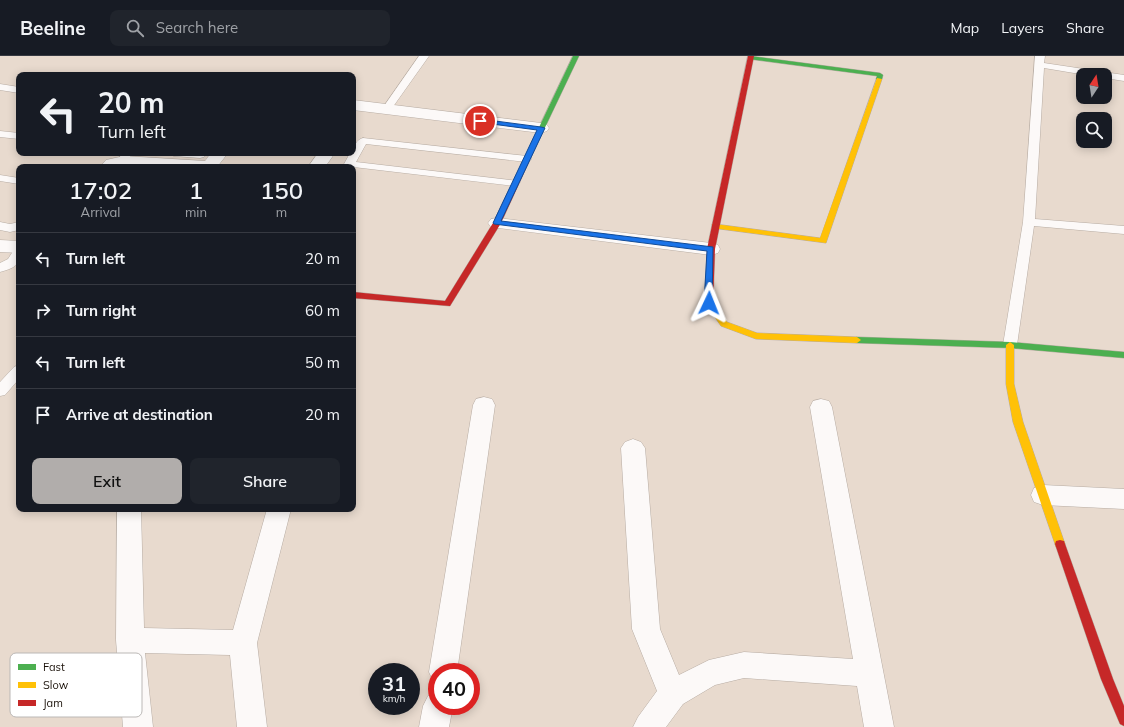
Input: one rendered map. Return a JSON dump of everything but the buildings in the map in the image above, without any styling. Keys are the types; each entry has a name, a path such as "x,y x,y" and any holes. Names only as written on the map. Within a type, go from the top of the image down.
{"street":[{"path":"356,295 447,304 497,223 576,56"},
{"path":"715,226 823,241 880,75 751,57 710,249 709,303 724,324 756,336 1010,345 1124,355"},
{"path":"356,105 541,128"},
{"path":"112,164 125,157 206,162 215,156"},
{"path":"318,164 325,156"},
{"path":"497,223 710,249"},
{"path":"0,246 16,247"},
{"path":"1010,345 1010,384 1016,414 1043,495 1116,680 1124,720"},
{"path":"444,663 484,406"},
{"path":"821,407 878,727"},
{"path":"633,448 646,629 673,694"},
{"path":"1043,495 1124,499"},
{"path":"130,512 131,653"},
{"path":"252,727 243,644 278,512"},
{"path":"130,640 243,644"},
{"path":"648,727 673,694 709,673 744,665 869,673"},
{"path":"434,727 436,715"},
{"path":"137,717 138,727"}],"lane":[{"path":"387,109 424,56"},
{"path":"1010,345 1029,222 1040,60 1076,68"},
{"path":"1112,76 1124,78"},
{"path":"0,87 15,89"},
{"path":"0,97 15,89"},
{"path":"0,134 16,136"},
{"path":"356,152 362,141 527,159"},
{"path":"356,165 515,183"},
{"path":"0,178 16,181"},
{"path":"1029,222 1124,230"},
{"path":"0,226 10,228 16,227"},
{"path":"6,267 13,262 16,256"},
{"path":"0,391 16,373"}],"traffic: fast":[{"path":"536,140 576,56"},
{"path":"750,58 880,75 879,79"},
{"path":"857,340 1010,345 1124,355"}],"traffic: slow":[{"path":"715,226 823,241 879,79"},
{"path":"709,303 724,324 756,336 857,340"},
{"path":"1010,345 1010,384 1018,422 1060,544"}],"traffic: jam":[{"path":"709,303 711,249 751,56"},
{"path":"356,295 447,304 497,223 536,140"},
{"path":"1060,544 1107,679 1124,720"}],"route":[{"path":"480,121 541,128 497,223 710,249 709,303"}]}
